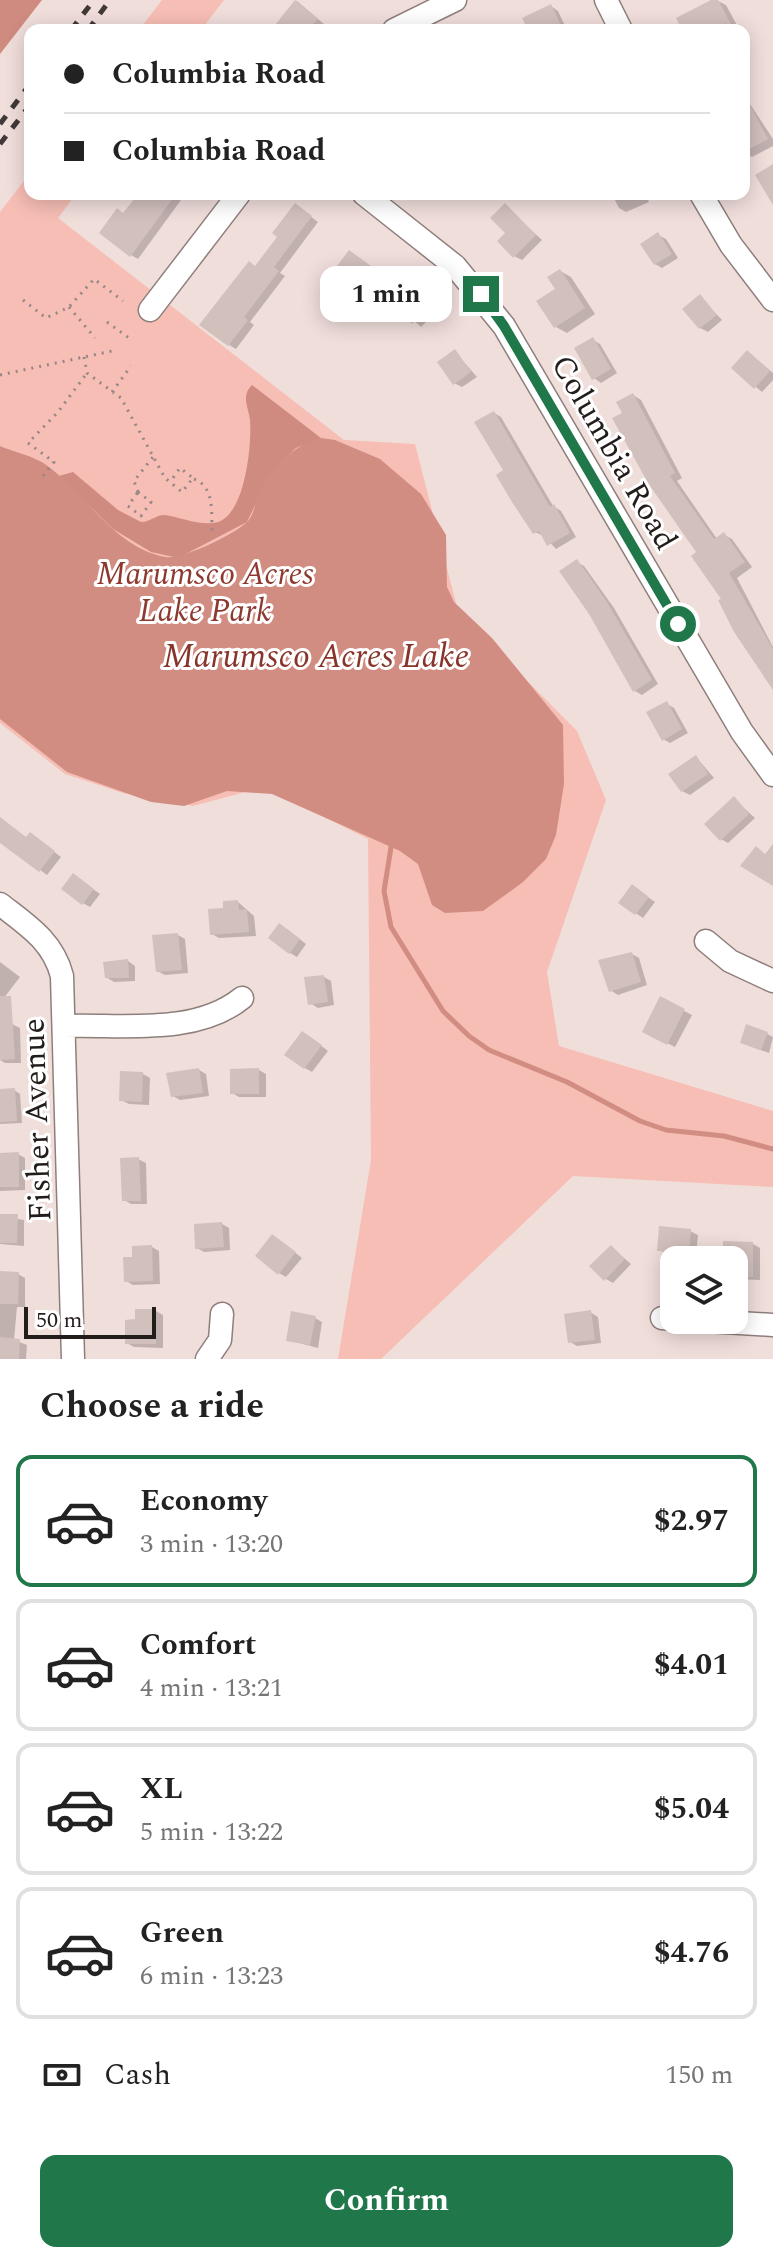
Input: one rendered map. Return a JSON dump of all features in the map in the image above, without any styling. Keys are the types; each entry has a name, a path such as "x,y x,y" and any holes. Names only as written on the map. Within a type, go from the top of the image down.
{"street":[{"path":"406,24 455,0"},
{"path":"606,0 618,24"},
{"path":"150,310 234,200"},
{"name":"Columbia Road","path":"372,200 455,266 504,326 742,732 773,775"},
{"path":"705,200 731,245 773,300"},
{"name":"Fisher Avenue","path":"0,904 35,930 52,951 62,976 73,1359"},
{"path":"706,941 730,961 773,981"},
{"path":"65,1026 193,1022 225,1011 242,998"},
{"path":"207,1359 220,1340 222,1314"},
{"path":"748,1323 773,1325"}],"path":[{"path":"23,300 46,318 69,307 94,279 123,301"},
{"path":"69,307 95,338"},
{"path":"107,322 129,338"},
{"path":"0,375 112,351"},
{"path":"84,357 87,373 121,398 170,482 182,492 193,478"},
{"path":"112,392 131,366"},
{"path":"43,476 54,462 28,443 58,412 87,373"},
{"path":"138,492 128,506 141,516 151,502 138,492 134,490 134,481 153,456"},
{"path":"170,482 180,468 202,482 210,496 212,535"}],"green space":[{"path":"162,0 224,0 206,24 144,24"},
{"name":"Marumsco Acres Lake Park","path":"24,181 24,200 72,200 58,218 344,440 415,444 458,611 577,731 606,800 547,972 559,1046 773,1111 773,1187 573,1176 381,1359 338,1359 371,1160 368,839 264,787 193,806 123,793 65,774 0,723 0,212"}],"shaded area":[{"path":"0,0 42,0 0,54"},
{"path":"252,385 321,438 296,448 283,460 270,475 247,522 178,558 151,552 113,529 59,476 73,472 118,510 141,522 164,515 207,523 224,519 233,510 239,496 248,463 250,420 246,397"}],"water":[{"name":"Marumsco Acres Lake","path":"321,438 335,440 380,459 421,494 446,535 447,587 454,602 492,638 563,725 564,784 556,835 546,859 523,882 483,911 445,913 432,905 418,864 400,851 272,794 227,791 184,806 151,802 67,772 0,719 0,446 45,464 130,542 147,551 173,557 208,545 242,526 252,516 262,488 274,469 290,453"}],"building":[{"path":"295,0 318,19 313,24 276,24"},
{"path":"711,0 718,0 731,24 679,24 676,18"},
{"path":"551,4 560,24 525,24 522,18"},
{"path":"750,105 768,139 750,149"},
{"path":"773,164 773,205 755,175"},
{"path":"133,200 172,200 130,257 99,233 117,208 123,213"},
{"path":"295,203 312,216 274,267 279,271 244,317 248,320 228,346 199,325 249,261 255,266 277,237 272,233"},
{"path":"505,203 536,235 513,258 497,241 505,233 490,218"},
{"path":"658,232 672,254 654,265 640,244"},
{"path":"349,250 379,272 367,288 337,266"},
{"path":"560,269 585,308 554,328 536,301 555,289 547,277"},
{"path":"406,291 426,311 412,324 393,304"},
{"path":"700,294 717,315 699,329 682,309"},
{"path":"593,337 611,369 592,380 574,348"},
{"path":"455,349 471,372 453,385 437,362"},
{"path":"747,350 770,371 754,389 731,368"},
{"path":"633,393 675,473 670,476 714,539 724,532 745,562 729,573 773,649 773,690 734,632 718,600 721,599 691,556 696,552 648,483 612,418 622,413 616,402"},
{"path":"494,411 550,507 554,504 570,533 547,546 539,531 533,534 496,475 503,470 474,422"},
{"path":"577,559 607,602 652,680 633,692 589,614 559,571"},
{"path":"667,701 682,729 662,741 646,712"},
{"path":"696,755 708,774 681,792 668,774"},
{"path":"734,796 749,814 720,841 704,824"},
{"path":"0,817 26,837 30,832 55,851 39,872 0,843"},
{"path":"773,844 773,886 740,866 756,846 765,854"},
{"path":"73,873 94,889 82,905 61,889"},
{"path":"632,884 649,897 635,915 618,903"},
{"path":"238,900 239,910 247,909 249,932 210,935 208,909 223,908 223,901"},
{"path":"279,923 300,939 289,954 268,938"},
{"path":"178,933 182,970 156,972 152,935"},
{"path":"632,952 641,982 609,992 598,960"},
{"path":"128,959 129,978 105,978 103,962"},
{"path":"324,975 328,1002 308,1005 304,977"},
{"path":"0,996 11,996 15,1059 0,1060"},
{"path":"660,996 685,1009 667,1045 642,1032"},
{"path":"746,1024 768,1032 761,1050 740,1043"},
{"path":"302,1031 322,1045 304,1069 284,1055"},
{"path":"199,1068 203,1093 171,1097 166,1073"},
{"path":"259,1068 259,1094 230,1094 230,1069"},
{"path":"120,1071 143,1072 142,1102 119,1101"},
{"path":"15,1088 17,1121 0,1122 0,1089"},
{"path":"19,1152 19,1187 0,1187 0,1153"},
{"path":"139,1157 141,1201 122,1201 120,1158"},
{"path":"0,1214 18,1214 17,1243 0,1243"},
{"path":"222,1222 224,1247 195,1249 194,1224"},
{"path":"659,1226 691,1229 690,1246 660,1246 660,1251 657,1251"},
{"path":"272,1234 296,1252 278,1275 255,1256"},
{"path":"723,1241 753,1242 753,1277 748,1277 748,1246 723,1246"},
{"path":"152,1245 153,1281 124,1282 123,1257 132,1257 132,1246"},
{"path":"611,1245 625,1259 604,1281 589,1266"},
{"path":"0,1271 19,1272 18,1304 0,1304"},
{"path":"135,1309 156,1309 156,1344 125,1344 125,1320 135,1319"},
{"path":"591,1310 595,1340 568,1343 564,1314"},
{"path":"291,1311 316,1316 310,1345 286,1341"},
{"path":"0,1337 20,1339 19,1359 0,1359"}],"waterway":[{"path":"392,841 384,891 391,927 443,1011 469,1036 489,1050 567,1082 640,1121 666,1130 724,1136 773,1149"}],"railway":[{"path":"76,24 94,0"},
{"path":"92,24 110,0"},
{"path":"0,124 24,92"},
{"path":"0,144 24,113"}],"route":[{"path":"481,294 504,326 678,624"}]}
